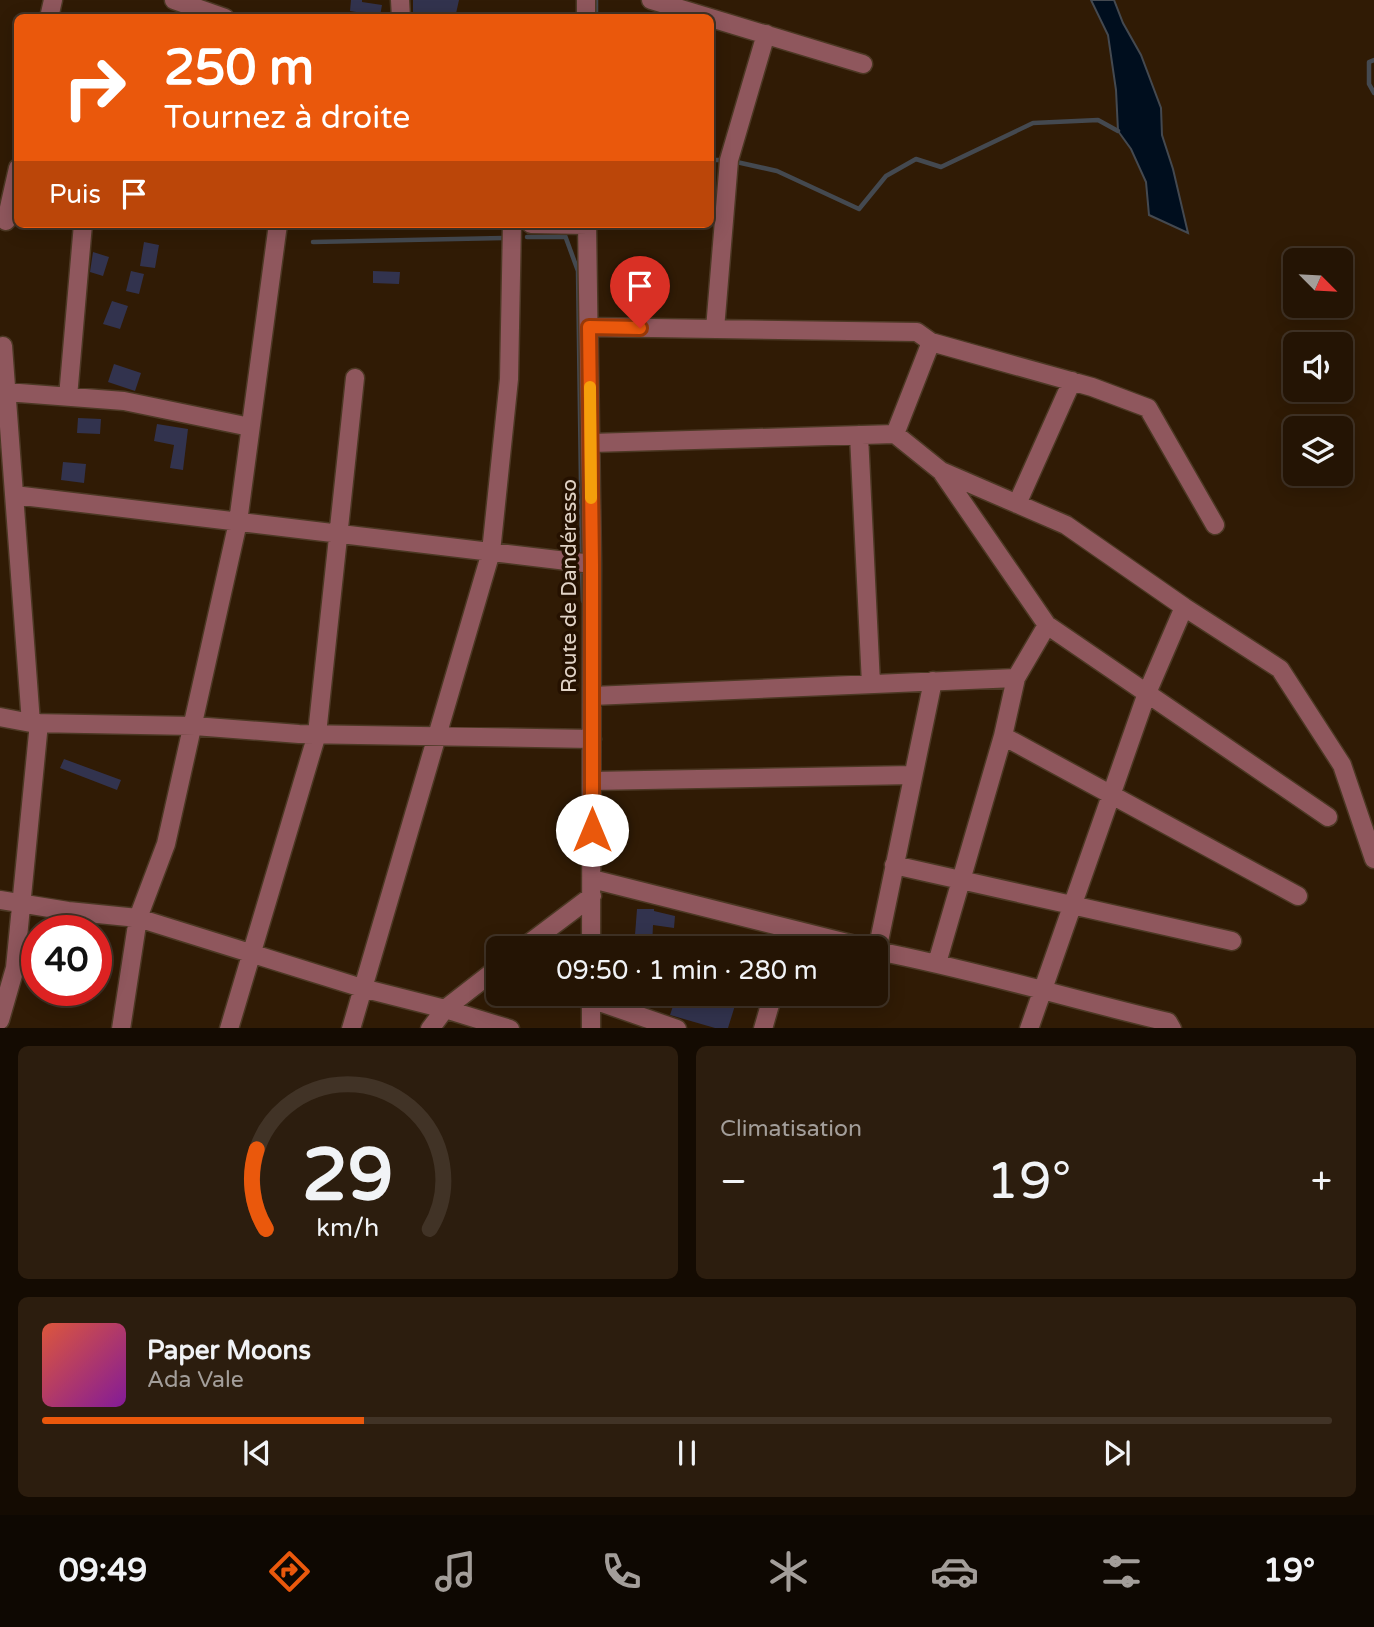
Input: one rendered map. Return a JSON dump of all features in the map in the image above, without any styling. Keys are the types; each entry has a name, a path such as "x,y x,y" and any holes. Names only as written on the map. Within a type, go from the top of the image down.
{"street":[{"path":"174,0 214,14"},
{"path":"651,0 698,14"},
{"path":"714,19 863,64"},
{"path":"715,329 729,160 765,34"},
{"path":"8,221 14,189"},
{"path":"68,397 83,228"},
{"path":"121,1028 138,918 166,844 238,522 277,228"},
{"path":"351,1028 491,552 509,379 512,228"},
{"name":"Route de Dandéresso","path":"587,228 592,564 592,936"},
{"path":"589,327 917,332 931,342 1072,381 1148,408 1215,525"},
{"path":"895,434 931,342"},
{"path":"0,1020 15,968 35,723 3,346"},
{"path":"229,1028 317,734 355,378"},
{"path":"1017,504 1072,381"},
{"path":"6,392 124,401 250,427"},
{"path":"591,443 895,434 941,471 1066,525 1184,607 1280,669 1342,765 1374,859"},
{"path":"859,435 871,684"},
{"path":"941,471 1047,625 1328,817"},
{"path":"14,495 592,564"},
{"path":"0,553 19,557"},
{"path":"1029,1028 1147,693 1184,607"},
{"path":"937,962 1003,736 1016,678 1047,625"},
{"path":"592,696 1016,678"},
{"path":"880,936 933,681"},
{"path":"0,717 35,723 194,726 317,734 592,739"},
{"path":"1003,736 1298,896"},
{"path":"592,781 912,775"},
{"path":"894,865 1232,941"},
{"path":"537,936 592,888 774,936"},
{"path":"0,900 138,918 362,988 510,1028"},
{"path":"888,953 937,962 1042,992 1168,1022 1172,1028"},
{"path":"430,1028 444,1009 486,977"},
{"path":"591,1006 591,1028"},
{"path":"618,1006 677,1028"},
{"path":"763,1028 769,1006"}],"water":[{"path":"1091,0 1114,0 1141,55 1161,108 1162,135 1188,233 1149,215 1146,182 1131,149 1118,131 1116,90 1108,35"}],"building":[{"path":"351,0 382,5 380,14 350,11"},
{"path":"413,0 459,0 456,14 413,14"},
{"path":"144,242 159,245 155,268 140,266"},
{"path":"93,252 109,257 103,276 90,272"},
{"path":"131,271 144,274 139,294 126,291"},
{"path":"373,271 400,272 399,284 373,283"},
{"path":"112,301 128,306 120,329 103,324"},
{"path":"114,364 141,373 135,391 108,382"},
{"path":"78,418 101,419 100,434 77,433"},
{"path":"157,424 188,429 183,470 170,468 174,445 154,441"},
{"path":"63,462 86,464 84,483 61,480"},
{"path":"64,759 121,780 117,790 60,768"},
{"path":"637,909 654,909 675,916 674,928 653,925 653,936 635,936"},
{"path":"673,1006 735,1006 728,1028 715,1028 670,1015"}],"waterway":[{"path":"596,0 596,14"},
{"path":"1374,60 1369,62 1369,84 1374,93"},
{"path":"732,161 777,171 859,209 886,176 916,159 941,167 1033,123 1098,120 1118,131"},
{"path":"714,160 724,160"},
{"path":"563,230 578,271 582,554"},
{"path":"527,237 565,237"},
{"path":"313,242 503,238"},
{"path":"582,570 583,601"}],"slow traffic":[{"path":"590,387 591,498"}],"route":[{"path":"592,830 589,327 640,328"}]}
